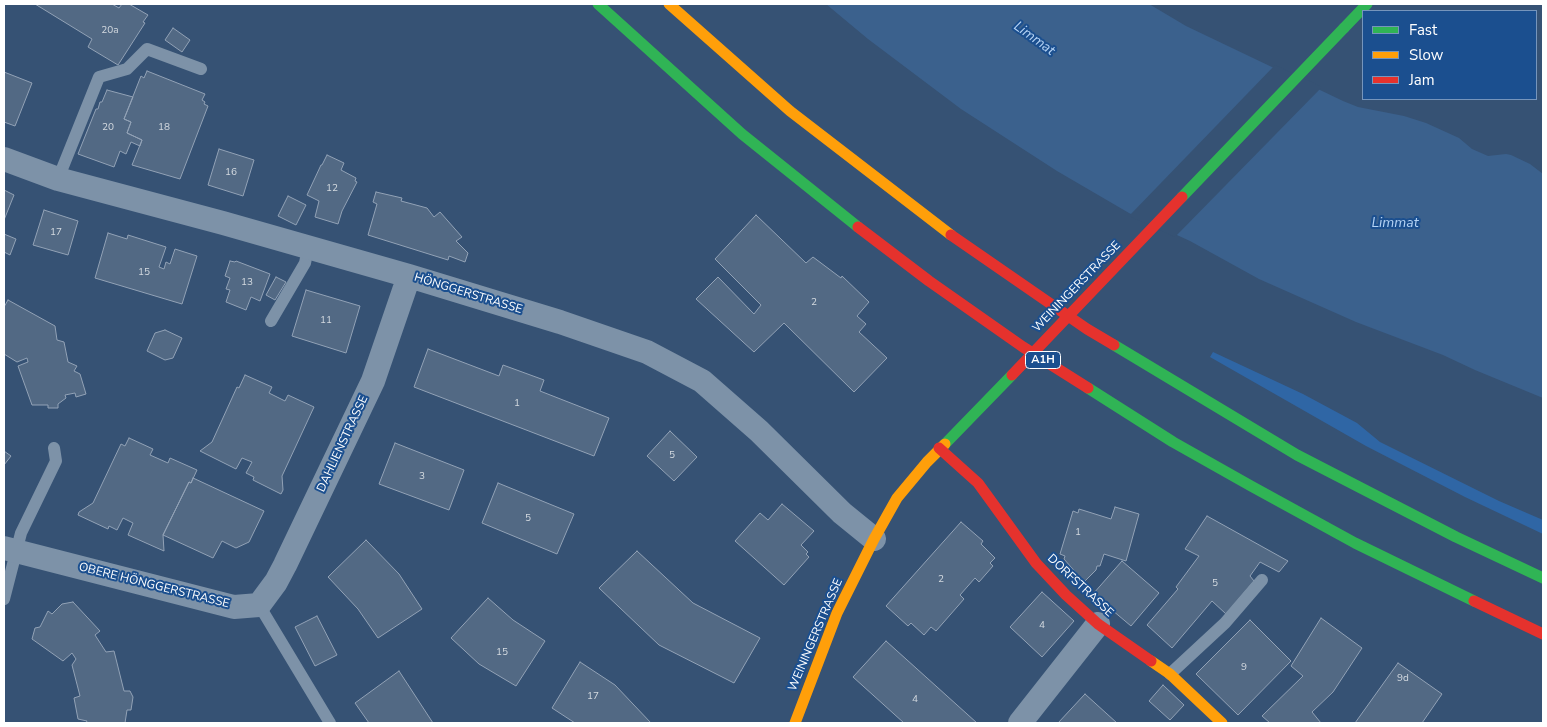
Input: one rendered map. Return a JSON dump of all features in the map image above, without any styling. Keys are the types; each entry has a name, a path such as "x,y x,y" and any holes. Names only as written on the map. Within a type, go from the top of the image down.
{"main road":[{"name":"A1H","path":"598,4 742,134 836,211 914,270 1023,347 1165,437 1250,486 1355,543 1543,634"},
{"path":"669,4 790,111 865,170 963,244 1086,329 1297,455 1456,537 1543,578"},
{"name":"WEININGERSTRASSE","path":"795,723 837,613 897,498 939,448 996,392 1368,4"},
{"name":"DORFSTRASSE","path":"939,448 978,483 1036,563 1066,595 1098,624 1170,674 1222,723"}],"street":[{"name":"HÖNGGERSTRASSE","path":"4,159 58,179 223,223 409,276 560,322 647,352 702,381 759,431 842,513 874,539"},
{"name":"DAHLIENSTRASSE","path":"259,604 276,582 285,566 373,381 409,276"},
{"name":"OBERE HÖNGGERSTRASSE","path":"10,550 234,607 259,604"},
{"path":"1020,723 1098,624"}],"lane":[{"path":"58,179 99,77 127,69 147,49 201,68"},
{"path":"271,321 305,263 308,248"},
{"path":"4,599 10,550 21,533 56,461 54,448"},
{"path":"1170,674 1225,623 1262,580"},
{"path":"259,604 330,723"}],"shaded area":[{"path":"1213,352 1303,394 1357,423 1380,442 1499,501 1543,520 1543,534 1465,497 1366,446 1210,357"}],"water":[{"name":"Limmat","path":"826,4 1149,4 1186,26 1343,101 1358,107 1404,116 1426,123 1459,138 1472,149 1488,156 1506,154 1530,164 1543,174 1543,398 1443,355 1356,322 1259,279 1190,241 1129,213 1057,171 961,109 868,39"}],"pier":[{"path":"1275,65 1322,87 1175,237 1129,216"}],"building":[{"path":"35,4 112,4 119,8 122,4 129,4 148,15 143,22 145,23 118,65 88,47 92,39"},
{"path":"173,28 190,40 182,52 165,40"},
{"path":"147,71 205,94 202,100 208,106 180,179 132,165 142,140 127,133 131,122 124,119 141,76 144,78"},
{"path":"4,72 32,83 15,126 4,122"},
{"path":"107,90 133,97 124,119 131,122 127,133 142,140 140,146 131,142 126,154 120,151 114,167 78,154 96,109 98,109"},
{"path":"219,149 254,160 243,196 208,185"},
{"path":"327,155 344,163 341,170 356,178 355,181 357,182 342,211 338,224 315,217 319,201 307,195"},
{"path":"4,190 14,195 4,220"},
{"path":"376,192 402,198 401,201 427,208 434,217 440,212 462,237 456,241 468,253 465,262 449,256 448,260 368,235 377,204 373,202"},
{"path":"288,196 306,205 296,225 278,216"},
{"path":"44,210 78,221 68,255 33,245"},
{"path":"756,215 806,263 813,257 841,278 842,276 869,302 857,316 866,324 859,332 887,358 854,392 784,323 754,352 696,299 718,277 754,314 761,305 715,259"},
{"path":"108,233 127,239 128,235 166,247 159,267 164,269 166,262 170,264 175,249 197,256 182,304 95,278"},
{"path":"4,234 16,239 10,255 4,252"},
{"path":"230,261 236,261 270,274 260,301 251,297 246,310 226,302 230,290 226,289 230,278 225,276"},
{"path":"276,277 286,282 275,300 266,295"},
{"path":"306,290 360,306 346,353 292,336"},
{"path":"8,300 55,326 57,340 64,342 68,362 77,366 74,371 80,374 86,394 76,397 75,393 65,395 66,398 58,404 58,408 48,408 48,405 32,405 18,366 28,362 27,358 17,362 4,354 4,307"},
{"path":"165,330 182,338 173,358 165,360 147,351 155,333"},
{"path":"428,349 499,376 503,365 544,380 540,391 609,418 594,456 414,387"},
{"path":"245,375 272,387 269,393 285,401 288,395 314,407 282,476 283,490 281,494 253,480 254,477 246,473 252,462 242,458 236,469 200,451 212,442 237,387 239,388"},
{"path":"670,431 697,457 674,481 647,456"},
{"path":"129,438 153,449 150,455 168,463 170,458 197,470 191,483 189,482 163,535 164,551 128,535 133,523 123,518 117,530 109,526 108,529 78,515 79,512 93,503 121,444 125,446"},
{"path":"395,443 464,470 449,510 379,484"},
{"path":"4,451 11,456 4,465"},
{"path":"193,478 264,511 249,542 236,548 222,541 213,558 163,535 189,482 191,483"},
{"path":"498,483 574,514 557,554 482,523"},
{"path":"782,504 814,531 801,545 808,552 806,554 809,557 784,585 735,541 760,513 768,520"},
{"path":"1115,507 1139,514 1126,561 1104,554 1100,566 1097,566 1096,570 1084,582 1064,559 1065,556 1060,554 1073,511 1078,513 1079,509 1111,519"},
{"path":"1207,516 1288,561 1279,572 1260,562 1250,576 1254,581 1226,614 1212,601 1172,648 1147,625 1178,589 1176,587 1199,556 1185,549"},
{"path":"961,522 983,541 981,544 995,558 990,563 993,566 979,582 975,578 960,595 964,599 936,631 931,627 924,635 911,623 908,626 886,606"},
{"path":"366,540 399,574 422,609 378,638 358,609 328,577"},
{"path":"637,551 693,603 760,638 734,683 659,645 599,588"},
{"path":"1122,561 1159,593 1131,626 1093,594"},
{"path":"1042,592 1074,621 1042,657 1010,627"},
{"path":"488,598 513,620 545,641 516,686 479,664 451,638"},
{"path":"73,602 100,631 95,635 106,652 114,651 124,691 130,691 133,697 131,710 127,710 125,723 86,723 87,721 78,719 74,698 80,696 72,665 76,659 72,653 63,661 32,639 35,628 40,627 48,611 52,614 62,604"},
{"path":"317,616 337,655 315,666 295,627"},
{"path":"1321,618 1362,648 1333,692 1312,712 1321,723 1270,723 1262,716 1303,676 1291,666"},
{"path":"1250,620 1291,661 1238,715 1196,674"},
{"path":"886,641 977,723 904,723 853,677"},
{"path":"580,662 615,685 651,723 575,723 552,708"},
{"path":"1398,663 1442,694 1422,723 1355,723"},
{"path":"399,671 433,723 369,723 355,703"},
{"path":"1163,685 1184,705 1170,720 1149,701"},
{"path":"1085,694 1117,723 1058,723"}],"traffic: fast":[{"path":"598,4 742,134 858,227"},
{"path":"1344,28 1367,4"},
{"path":"1182,197 1344,28"},
{"path":"1114,345 1297,455 1456,537 1543,578"},
{"path":"945,444 1012,375"},
{"path":"1088,388 1173,442 1251,486 1355,543 1474,601"}],"traffic: slow":[{"path":"669,4 790,111 951,235"},
{"path":"795,723 837,613 874,539 897,498 945,444"},
{"path":"1151,661 1170,674 1222,723"}],"traffic: jam":[{"path":"1012,375 1182,197"},
{"path":"858,227 929,281 1023,347 1088,388"},
{"path":"951,235 1087,329 1114,345"},
{"path":"939,448 978,483 1036,563 1066,595 1098,624 1151,661"},
{"path":"1474,601 1543,634"}]}
